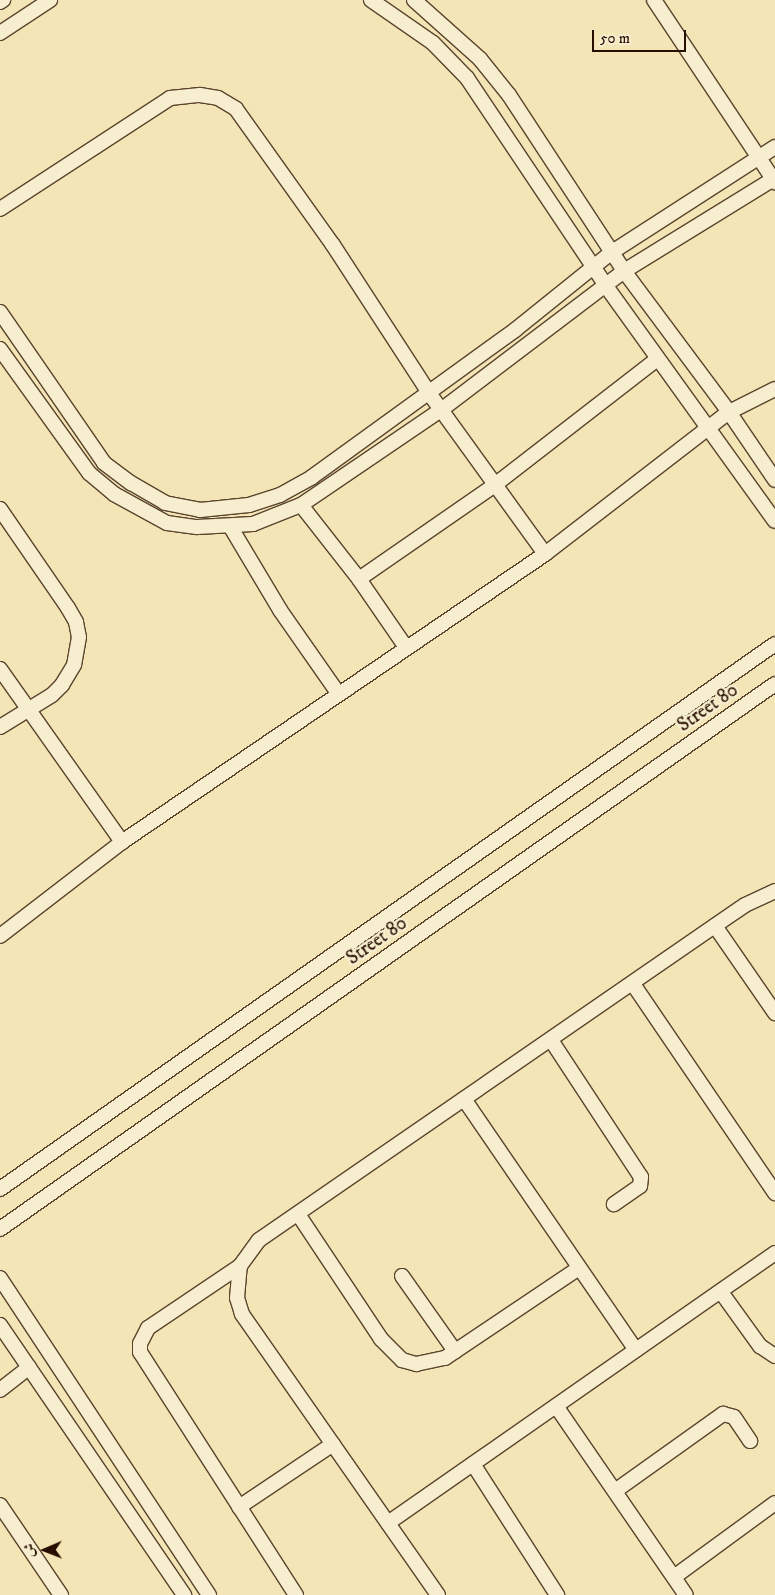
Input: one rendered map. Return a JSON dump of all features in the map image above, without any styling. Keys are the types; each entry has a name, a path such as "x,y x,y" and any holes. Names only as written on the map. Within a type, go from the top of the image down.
{"street":[{"path":"0,33 50,0"},
{"path":"371,0 433,43 467,78 657,360 710,429 775,521"},
{"path":"414,0 480,59 498,81 624,270 729,412 775,480"},
{"path":"0,349 89,473 114,494 167,523 197,527 230,526 278,517 301,506 441,410 606,286 624,270 774,180 758,159 654,0"},
{"path":"0,209 155,106 185,95 218,98 236,109 332,245 429,393 545,554"},
{"path":"0,312 104,463 131,484 165,503 200,510 249,506 280,495 340,458 516,330 612,252 775,147"},
{"path":"359,579 496,484 657,360"},
{"path":"0,936 122,842 405,646 481,599 545,554 710,429 729,412 775,389"},
{"path":"301,506 359,579 405,646"},
{"path":"0,509 68,608 76,622 79,637 78,653 69,676 52,696 0,727"},
{"path":"230,526 280,610 338,693"},
{"name":"Street 80","path":"0,1189 775,644"},
{"path":"0,669 122,842"},
{"name":"Street 80","path":"0,1229 775,684"},
{"path":"296,1595 144,1361 140,1344 148,1328 240,1266 259,1240 715,926 762,895 775,891"},
{"path":"715,926 775,1013"},
{"path":"632,984 775,1193"},
{"path":"551,1040 641,1177 640,1186 614,1204"},
{"path":"464,1099 636,1350"},
{"path":"298,1214 391,1351 402,1360 416,1364 431,1364 455,1351 579,1268"},
{"path":"388,1523 775,1253"},
{"path":"240,1266 237,1298 242,1314 438,1595"},
{"path":"402,1276 455,1351"},
{"path":"0,1278 209,1595"},
{"path":"721,1292 760,1346 775,1356"},
{"path":"0,1325 184,1595"},
{"path":"0,1390 29,1367"},
{"path":"556,1406 686,1595"},
{"path":"615,1491 720,1416 734,1417 750,1441"},
{"path":"239,1507 334,1444"},
{"path":"473,1464 557,1595"},
{"path":"674,1577 775,1503"},
{"path":"0,1505 5,1524 61,1595"}]}
